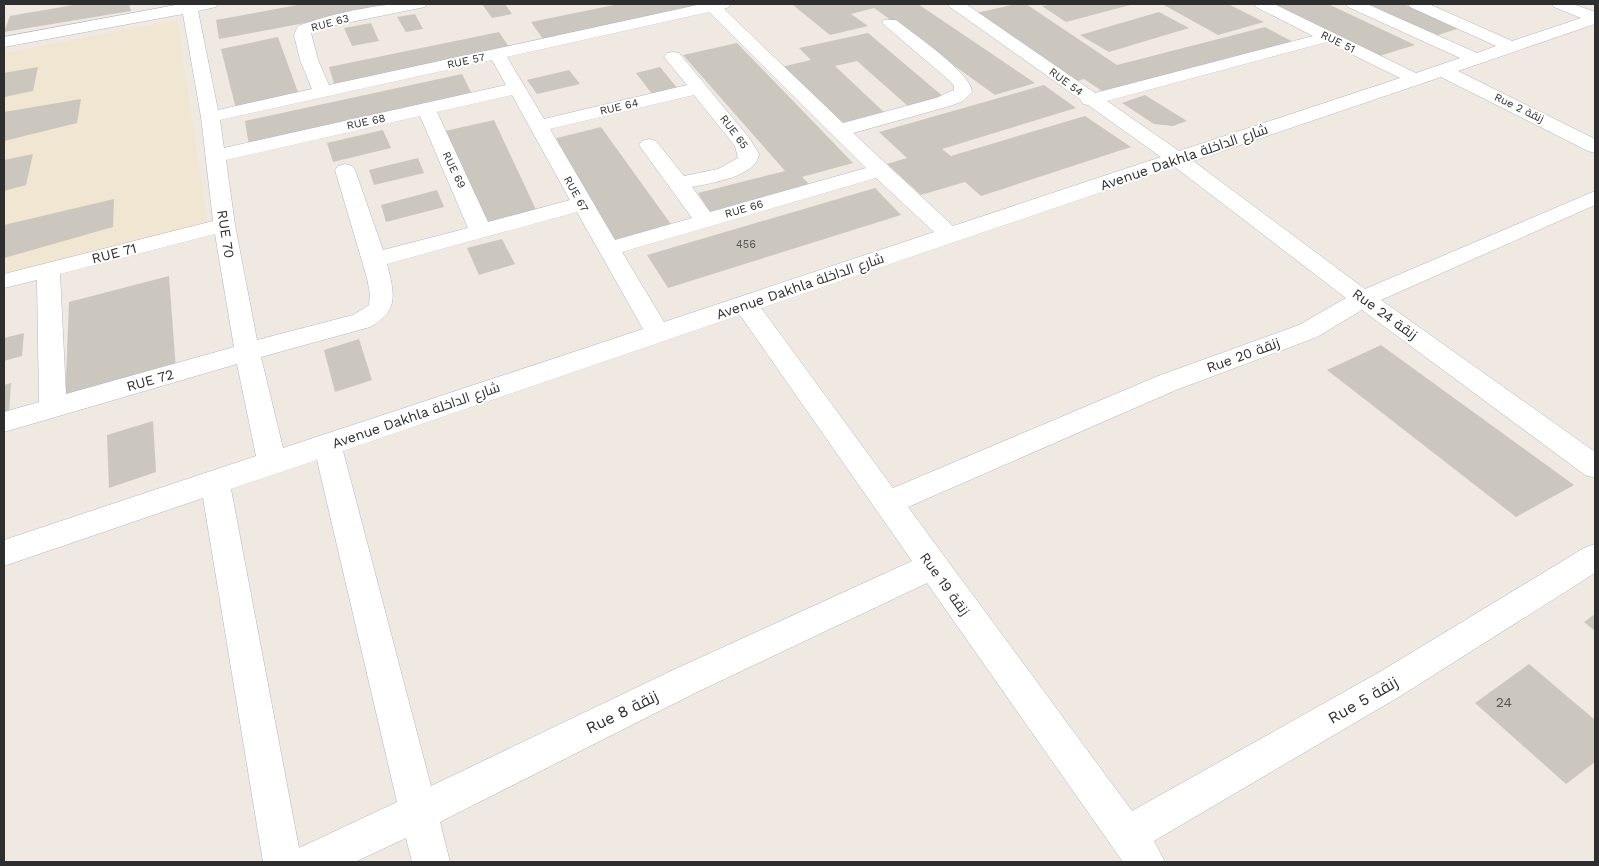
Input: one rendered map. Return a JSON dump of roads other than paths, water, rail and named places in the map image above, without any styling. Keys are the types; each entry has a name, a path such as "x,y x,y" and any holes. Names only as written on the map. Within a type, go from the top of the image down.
{"street":[{"name":"RUE 63","path":"322,91 309,60 302,35 304,30 322,23 419,4"},
{"name":"RUE 54","path":"956,4 1090,100 1177,159"},
{"name":"RUE 51","path":"1262,4 1415,79"},
{"path":"1354,4 1476,59"},
{"path":"1416,4 1512,47"},
{"path":"1560,4 1595,18"},
{"path":"4,42 196,5"},
{"name":"RUE 70","path":"196,5 224,225 247,352 272,462"},
{"name":"RUE 57","path":"210,117 715,5"},
{"path":"715,5 880,170 950,235"},
{"name":"Avenue Dakhla شارع الداخلة","path":"4,553 1595,18"},
{"path":"841,130 943,102 957,97 963,92 963,86 957,77 890,23"},
{"path":"1090,100 1328,37"},
{"name":"RUE 67","path":"496,54 540,126 581,204 658,333"},
{"name":"RUE 65","path":"673,57 744,143 749,153 747,161 739,168 679,183"},
{"name":"Rue 2 زنقة","path":"1442,70 1595,146"},
{"name":"RUE 68","path":"215,156 517,88"},
{"name":"RUE 64","path":"540,126 699,88"},
{"name":"RUE 69","path":"426,109 481,231"},
{"path":"649,145 705,220"},
{"name":"Rue 24 زنقة","path":"1177,159 1363,298 1593,463"},
{"path":"345,170 374,260 581,204"},
{"name":"RUE 66","path":"608,249 880,170"},
{"name":"Rue 20 زنقة","path":"887,503 1168,383 1308,331 1363,298 1595,197"},
{"name":"RUE 71","path":"4,281 224,225"},
{"name":"RUE 72","path":"4,422 361,321 374,314 381,305 382,295 374,260"},
{"path":"48,270 53,408"},
{"name":"Rue 19 زنقة","path":"745,304 1136,849"},
{"path":"327,444 432,862"},
{"path":"214,482 282,862"},
{"name":"Rue 5 زنقة","path":"1136,849 1390,684 1595,557"},
{"name":"Rue 8 زنقة","path":"313,862 683,682 932,566"}]}
